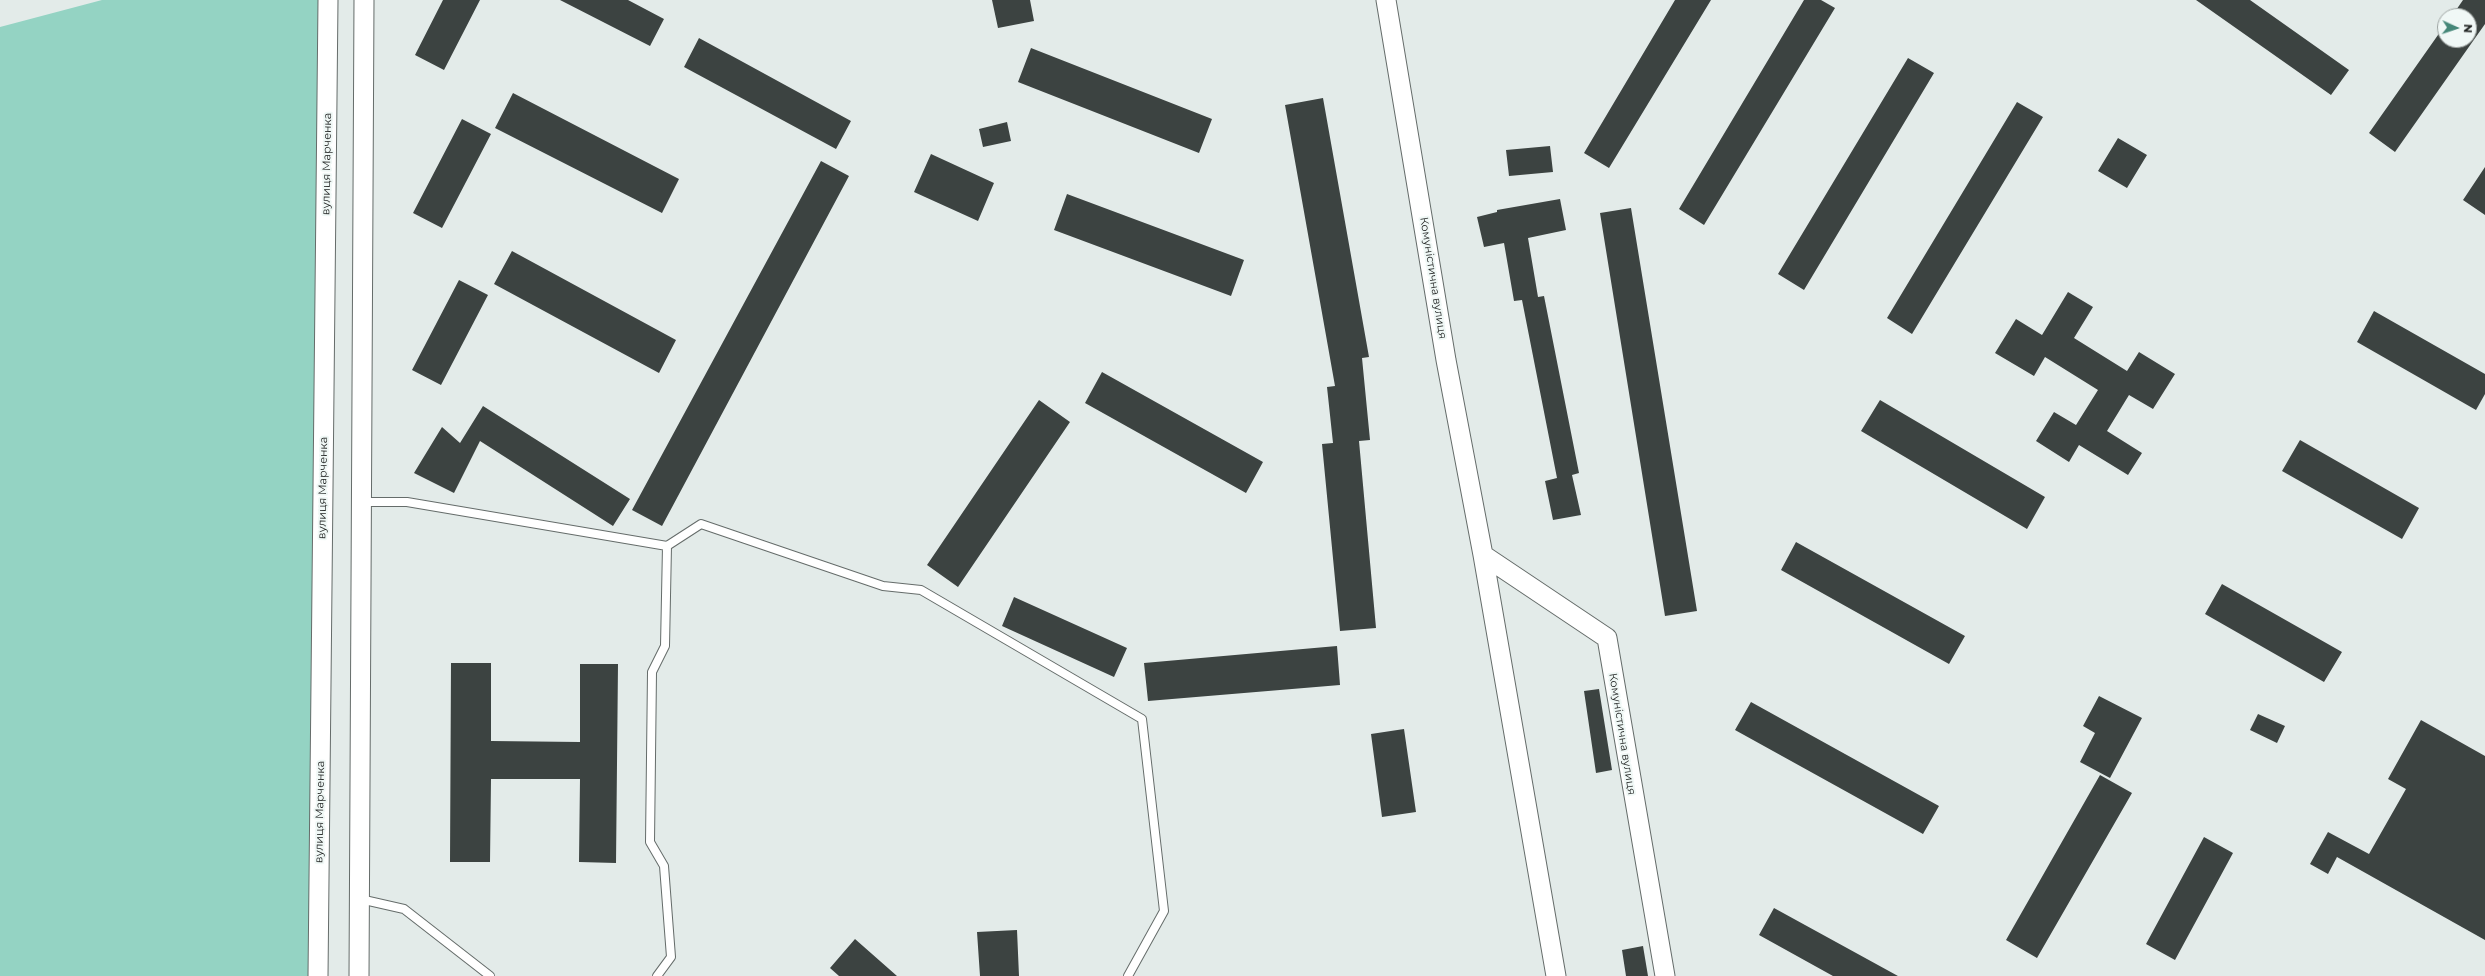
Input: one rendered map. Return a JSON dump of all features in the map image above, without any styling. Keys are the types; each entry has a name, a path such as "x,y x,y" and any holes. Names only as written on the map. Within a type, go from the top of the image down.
{"street":[{"name":"вулиця Марченка","path":"318,976 328,0"},
{"path":"360,976 364,0"},
{"name":"Комуністична вулиця","path":"1386,0 1446,360 1483,555 1556,976"},
{"name":"Комуністична вулиця","path":"1483,555 1607,638 1665,976"}],"lane":[{"path":"362,502 406,502 667,546 701,524 883,586 921,590 1142,719 1164,911 1128,976"},
{"path":"657,976 671,957 664,866 650,842 652,672 665,646 667,546"},
{"path":"360,899 404,909 490,976"}],"green space":[{"path":"102,0 318,0 310,976 0,976 0,27"}],"building":[{"path":"443,0 480,0 444,70 415,55"},
{"path":"560,0 628,0 664,19 650,46"},
{"path":"992,0 1030,0 1034,21 998,28"},
{"path":"1675,0 1711,0 1609,168 1584,153"},
{"path":"1804,0 1821,0 1835,8 1704,225 1679,209"},
{"path":"2196,0 2250,0 2349,70 2331,95"},
{"path":"2463,0 2485,0 2485,24 2477,35 2477,8 2458,8"},
{"path":"2437,36 2437,48 2468,48 2395,152 2369,133"},
{"path":"699,38 851,121 836,149 684,67"},
{"path":"1031,48 1212,119 1199,153 1018,82"},
{"path":"1908,58 1934,73 1804,290 1778,274"},
{"path":"513,93 679,179 662,213 495,128"},
{"path":"1323,98 1369,357 1362,358 1370,440 1359,441 1376,628 1340,631 1322,444 1333,443 1327,387 1335,386 1285,105"},
{"path":"2017,102 2043,117 1912,334 1887,318"},
{"path":"462,119 491,134 442,228 413,213"},
{"path":"1007,122 1011,141 983,147 979,129"},
{"path":"2118,138 2147,155 2127,188 2098,171"},
{"path":"1550,146 1553,172 1509,176 1506,150"},
{"path":"931,154 994,183 978,221 914,192"},
{"path":"821,161 849,176 662,526 632,510"},
{"path":"2485,167 2485,215 2463,200"},
{"path":"1067,194 1244,260 1231,296 1054,230"},
{"path":"1560,199 1566,230 1528,238 1538,297 1544,296 1579,473 1572,475 1581,515 1553,520 1545,481 1557,478 1522,300 1514,301 1504,243 1484,247 1477,217 1497,212 1497,210"},
{"path":"1631,208 1697,611 1665,616 1600,213"},
{"path":"512,251 676,340 659,373 494,284"},
{"path":"459,280 488,295 441,385 412,370"},
{"path":"2068,292 2093,307 2074,338 2127,371 2139,352 2175,374 2153,409 2129,395 2107,431 2142,453 2128,475 2079,445 2069,462 2036,441 2054,412 2076,425 2098,390 2045,357 2034,376 1995,353 2016,319 2042,335"},
{"path":"2374,311 2485,374 2485,394 2476,410 2357,342"},
{"path":"1102,372 1263,462 1246,493 1085,403"},
{"path":"1039,400 1070,422 958,587 927,565"},
{"path":"1880,400 2045,497 2027,529 1861,431"},
{"path":"483,406 630,499 613,526 480,441 454,493 414,473 442,427 460,443"},
{"path":"2300,440 2419,508 2402,539 2282,471"},
{"path":"1796,542 1965,636 1949,664 1781,570"},
{"path":"2222,584 2342,652 2324,682 2205,614"},
{"path":"1014,597 1127,648 1114,677 1002,626"},
{"path":"1337,646 1340,685 1148,701 1144,663"},
{"path":"451,663 491,663 491,741 580,742 580,664 618,664 616,863 579,862 580,779 491,779 490,862 450,862"},
{"path":"1599,689 1612,770 1596,773 1584,691"},
{"path":"2099,696 2142,718 2110,778 2080,762 2095,733 2083,726"},
{"path":"1751,702 1939,806 1923,834 1735,730"},
{"path":"2258,714 2285,726 2277,743 2250,730"},
{"path":"2421,720 2485,756 2485,940 2337,857 2328,874 2310,864 2328,832 2369,854 2406,789 2388,779"},
{"path":"1404,729 1416,812 1382,817 1371,734"},
{"path":"2100,775 2132,793 2037,958 2006,940"},
{"path":"2204,837 2233,853 2175,960 2146,944"},
{"path":"1774,908 1898,976 1833,976 1759,935"},
{"path":"1017,930 1019,976 980,976 977,932"},
{"path":"855,939 897,976 839,976 830,968"},
{"path":"1643,946 1648,976 1626,976 1622,950"}]}
